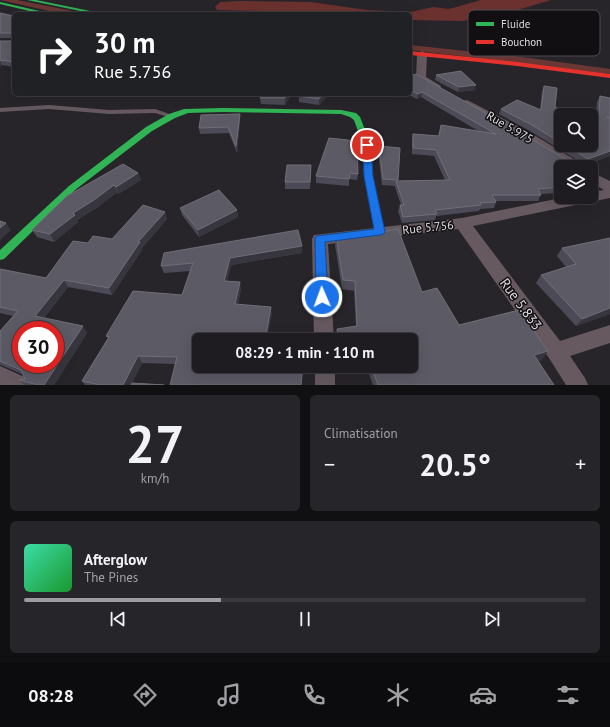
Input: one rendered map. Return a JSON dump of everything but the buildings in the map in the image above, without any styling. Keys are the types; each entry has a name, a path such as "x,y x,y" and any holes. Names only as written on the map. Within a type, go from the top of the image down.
{"main road":[{"path":"29,0 92,12"},
{"path":"0,4 39,12"},
{"path":"412,53 517,64 610,76"},
{"path":"0,256 72,188 149,129 172,116 187,111 223,110 341,112 352,115 357,119 367,145 368,176 380,232"}],"street":[{"name":"Rue 5.975","path":"422,54 421,78 525,135 566,160"},
{"path":"598,180 610,187"},
{"name":"Rue 5.756","path":"324,333 320,239 462,224 610,193"},
{"name":"Rue 5.833","path":"462,224 556,351 578,385"},
{"path":"556,351 610,334"},
{"path":"325,373 325,385"},
{"path":"0,376 20,385"}],"lane":[{"path":"0,110 50,107 108,112 155,111 172,116"}],"shaded area":[{"path":"0,0 17,0 78,12 54,12"},
{"path":"481,0 551,0 517,10 468,10 468,20 463,21 412,20 411,12 433,7 449,9"},
{"path":"220,2 311,2 367,10 411,12 271,12 217,10 215,7"},
{"path":"412,45 468,51 468,56 512,56 610,69 610,74 412,50"}],"traffic: fast":[{"path":"29,0 92,12"},
{"path":"0,3 40,12"},
{"path":"0,256 72,188 149,129 172,116 187,111 223,110 341,112 353,115 357,119 367,145 368,176 380,232"}],"traffic: jam":[{"path":"412,53 517,64 610,76"}],"route":[{"path":"322,297 320,239 380,232 368,176 367,145"}]}
